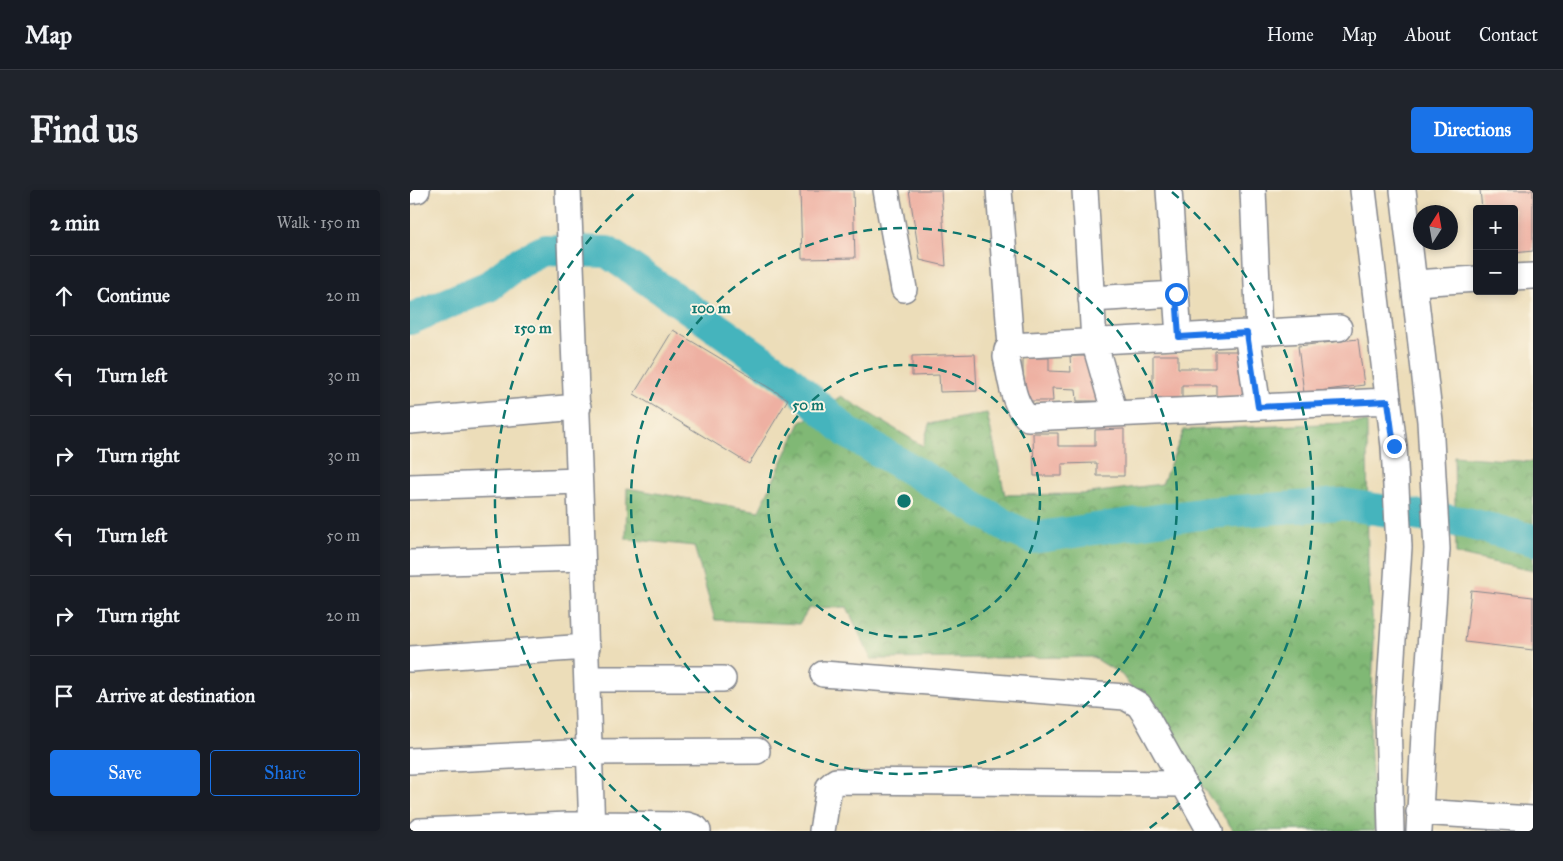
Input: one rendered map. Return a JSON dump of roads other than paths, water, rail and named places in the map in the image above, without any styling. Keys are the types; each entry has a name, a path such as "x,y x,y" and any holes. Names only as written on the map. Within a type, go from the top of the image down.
{"street":[{"path":"410,191 417,190"},
{"path":"886,190 904,288"},
{"path":"999,190 1011,346"},
{"path":"1085,190 1094,341 1115,414"},
{"path":"1169,190 1179,337"},
{"path":"1253,190 1253,332 1258,407"},
{"path":"1363,190 1394,446 1399,547 1388,717 1391,831"},
{"path":"1403,190 1430,422 1437,549 1419,822 1533,819"},
{"path":"568,196 578,407 592,828"},
{"path":"1518,277 1533,276"},
{"path":"1415,283 1473,279"},
{"path":"1091,299 1176,294"},
{"path":"1339,328 1011,346 1007,350 1006,357 1016,400 1022,413 1028,418 1388,401"},
{"path":"410,421 578,407"},
{"path":"410,487 579,481"},
{"path":"410,563 582,558"},
{"path":"410,659 587,647"},
{"path":"824,674 1125,697 1139,705 1210,831"},
{"path":"588,679 723,679"},
{"path":"410,761 589,752 757,750"},
{"path":"822,831 829,787 836,781 1184,784"},
{"path":"420,831 686,825 696,828 698,831"}],"waterway":[{"path":"410,319 489,286 517,264 545,250 607,252 786,377 848,433 1012,529 1032,538 1207,513 1342,504 1467,523 1533,540"}]}
